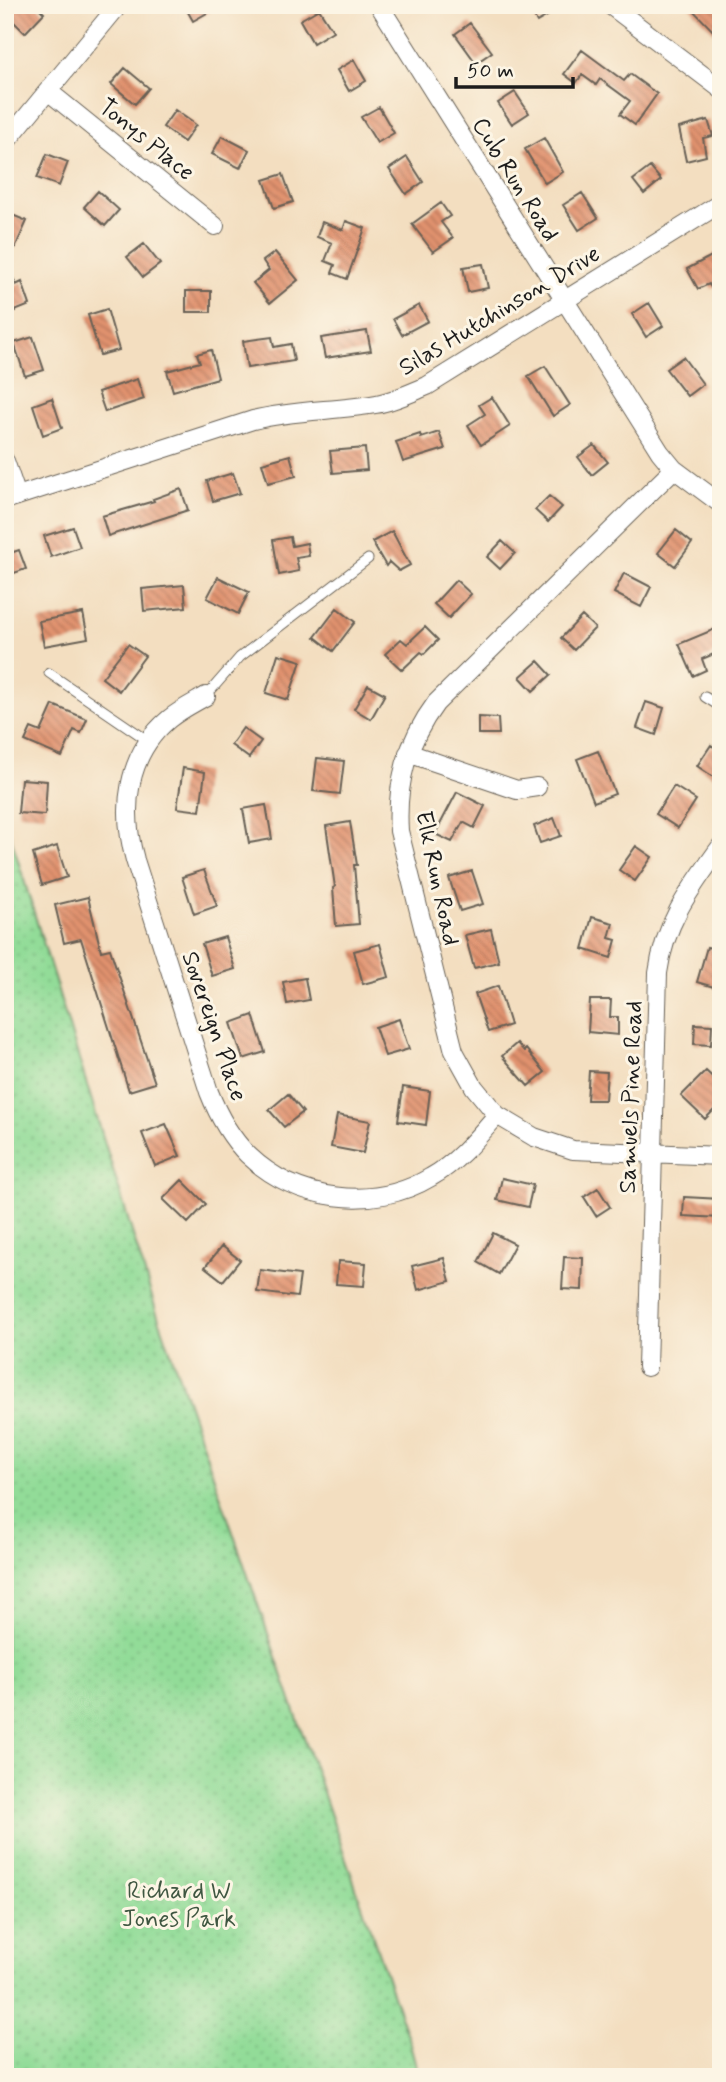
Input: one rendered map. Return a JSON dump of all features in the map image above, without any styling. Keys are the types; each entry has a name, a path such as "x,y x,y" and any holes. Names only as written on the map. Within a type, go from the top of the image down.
{"street":[{"name":"Cub Run Road","path":"379,5 660,452 674,469 721,504"},
{"path":"610,5 721,89"},
{"path":"5,143 117,7"},
{"name":"Tonys Place","path":"48,91 215,226"},
{"name":"Silas Hutchinson Drive","path":"11,498 276,414 378,403 404,396 427,386 721,203"},
{"path":"5,461 11,498"},
{"name":"Elk Run Road","path":"674,469 442,696 425,718 408,753 399,789 399,831 447,1032 463,1070 497,1115 534,1137 573,1150 721,1156"},
{"name":"Sovereign Place","path":"206,695 169,720 141,755 128,796 126,817 129,838 209,1092 231,1135 247,1154 266,1170 304,1190 347,1198 373,1197 391,1194 432,1177 461,1155 497,1115"},
{"path":"408,753 517,790 537,787"},
{"name":"Samuels Pine Road","path":"647,1367 660,958 676,912 721,846"}],"lane":[{"path":"206,695 240,657 368,559"},
{"path":"49,673 150,742"},
{"path":"705,697 721,708"}],"green space":[{"name":"Richard W Jones Park","path":"5,818 156,1310 411,2047 419,2077 5,2077"}],"building":[{"path":"15,5 36,5 44,13 25,33 6,14"},
{"path":"184,5 221,5 193,21"},
{"path":"527,5 566,5 537,22"},
{"path":"688,5 721,5 721,26 714,32"},
{"path":"319,9 333,31 313,43 300,20"},
{"path":"470,23 492,52 476,63 455,34"},
{"path":"582,50 624,81 630,74 657,94 635,125 620,114 630,101 600,79 596,85 582,75 576,83 564,74"},
{"path":"354,60 366,81 349,91 337,70"},
{"path":"125,68 149,88 135,104 111,84"},
{"path":"515,92 529,113 512,124 498,103"},
{"path":"379,107 394,133 377,143 361,117"},
{"path":"175,110 196,125 184,142 163,127"},
{"path":"708,120 713,136 703,138 706,156 686,161 679,128"},
{"path":"222,136 249,150 240,168 212,154"},
{"path":"544,138 563,172 545,183 525,149"},
{"path":"47,154 68,162 59,186 37,178"},
{"path":"407,157 423,182 406,194 389,169"},
{"path":"650,167 661,180 644,194 633,180"},
{"path":"283,174 293,202 274,208 264,180"},
{"path":"98,191 119,210 105,226 84,207"},
{"path":"582,193 598,218 579,230 563,205"},
{"path":"441,203 450,216 441,222 453,238 433,252 412,224"},
{"path":"5,212 27,221 15,248 5,244"},
{"path":"346,221 365,228 347,279 332,273 335,265 325,261 332,243 317,237 322,222 343,230"},
{"path":"144,244 160,264 143,277 127,257"},
{"path":"721,251 721,285 712,289 709,284 698,289 687,269"},
{"path":"275,252 298,280 270,303 253,283 269,270 263,261"},
{"path":"5,260 16,285 22,282 30,305 5,315"},
{"path":"483,264 488,288 468,292 463,267"},
{"path":"186,291 211,291 211,312 186,312"},
{"path":"649,303 663,326 646,337 632,314"},
{"path":"419,305 428,321 402,335 393,319"},
{"path":"107,309 119,350 100,355 88,315"},
{"path":"367,331 371,351 325,358 321,338"},
{"path":"33,337 44,370 25,376 14,343"},
{"path":"272,337 274,347 291,344 294,361 247,368 243,341"},
{"path":"211,350 218,378 173,391 167,371 200,362 197,354"},
{"path":"683,357 703,384 687,396 666,369"},
{"path":"545,366 570,405 553,416 528,376"},
{"path":"137,379 144,399 105,412 98,392"},
{"path":"492,397 510,426 481,445 468,425 485,414 479,405"},
{"path":"52,398 62,428 43,435 33,405"},
{"path":"439,432 445,449 403,462 396,442 420,434 421,438"},
{"path":"594,445 608,462 592,475 578,457"},
{"path":"365,448 367,470 333,473 330,451"},
{"path":"290,455 296,476 268,483 262,463"},
{"path":"233,473 240,493 213,501 207,481"},
{"path":"181,489 188,510 108,536 102,516 154,501 153,499"},
{"path":"549,496 562,507 548,522 535,510"},
{"path":"73,527 80,547 51,557 44,536"},
{"path":"676,530 692,543 675,566 658,553"},
{"path":"392,531 410,565 399,571 389,562 386,566 372,542"},
{"path":"290,537 292,546 307,543 309,556 296,558 299,571 279,575 273,540"},
{"path":"502,541 515,553 500,569 487,557"},
{"path":"19,550 26,569 5,576 5,555"},
{"path":"624,573 651,587 641,607 614,593"},
{"path":"218,577 249,592 238,614 207,598"},
{"path":"456,580 471,594 449,618 434,604"},
{"path":"184,585 186,607 144,611 142,589"},
{"path":"337,608 355,622 333,651 315,637"},
{"path":"83,613 88,638 44,646 39,621"},
{"path":"582,616 595,628 574,650 561,638"},
{"path":"425,627 438,640 402,670 385,654 401,639 407,644"},
{"path":"715,629 721,641 721,651 702,659 706,670 693,676 679,644"},
{"path":"128,644 145,656 119,691 102,678"},
{"path":"278,654 301,661 288,700 266,693"},
{"path":"538,661 551,675 533,691 520,677"},
{"path":"368,685 385,694 371,719 354,709"},
{"path":"646,702 664,708 656,735 637,728"},
{"path":"53,705 87,719 81,733 74,730 62,757 25,741 31,728 41,732"},
{"path":"478,717 498,718 499,734 478,734"},
{"path":"243,728 261,741 249,758 231,745"},
{"path":"711,745 721,752 721,771 715,778 697,766"},
{"path":"598,751 615,794 594,802 577,759"},
{"path":"317,758 344,761 340,794 313,791"},
{"path":"183,768 205,772 200,811 177,808"},
{"path":"21,779 47,781 45,815 18,813"},
{"path":"674,786 696,800 678,828 656,814"},
{"path":"457,792 485,806 474,828 463,822 452,842 435,834"},
{"path":"266,805 272,839 249,843 243,809"},
{"path":"554,818 561,836 540,843 534,826"},
{"path":"350,822 357,865 354,865 359,924 336,926 335,887 326,826"},
{"path":"57,846 67,877 42,885 33,854"},
{"path":"636,846 652,857 635,881 619,870"},
{"path":"204,870 217,906 194,914 182,877"},
{"path":"472,871 483,904 460,911 449,878"},
{"path":"88,897 101,951 110,949 155,1083 129,1091 81,939 64,943 55,905"},
{"path":"592,917 613,923 609,938 616,940 611,958 583,949"},
{"path":"491,929 499,962 474,968 465,935"},
{"path":"225,937 235,969 212,976 202,944"},
{"path":"380,944 389,977 363,984 354,951"},
{"path":"707,947 721,950 721,972 717,988 697,982"},
{"path":"305,978 309,1000 287,1004 283,982"},
{"path":"498,986 510,1025 488,1032 475,994"},
{"path":"590,1000 611,1000 610,1017 618,1017 618,1035 588,1032"},
{"path":"253,1015 265,1052 243,1059 231,1023"},
{"path":"399,1019 409,1049 385,1056 375,1027"},
{"path":"695,1024 712,1025 711,1045 694,1044"},
{"path":"517,1043 524,1051 526,1049 545,1072 528,1086 502,1056"},
{"path":"589,1071 607,1072 605,1100 587,1100"},
{"path":"706,1071 721,1085 721,1103 705,1119 681,1096"},
{"path":"403,1087 430,1091 426,1125 398,1121"},
{"path":"288,1094 303,1112 284,1127 269,1110"},
{"path":"337,1115 370,1121 363,1153 331,1147"},
{"path":"166,1124 180,1156 155,1166 142,1133"},
{"path":"502,1178 533,1185 528,1207 497,1200"},
{"path":"182,1180 206,1204 188,1223 163,1199"},
{"path":"598,1188 610,1207 596,1216 584,1197"},
{"path":"684,1197 721,1199 721,1218 683,1216"},
{"path":"493,1233 515,1244 499,1274 478,1262"},
{"path":"222,1246 240,1260 223,1281 205,1267"},
{"path":"564,1257 583,1258 582,1290 562,1289"},
{"path":"444,1258 450,1281 418,1290 412,1266"},
{"path":"338,1261 366,1263 364,1286 336,1284"},
{"path":"260,1270 300,1275 297,1297 257,1292"}]}
